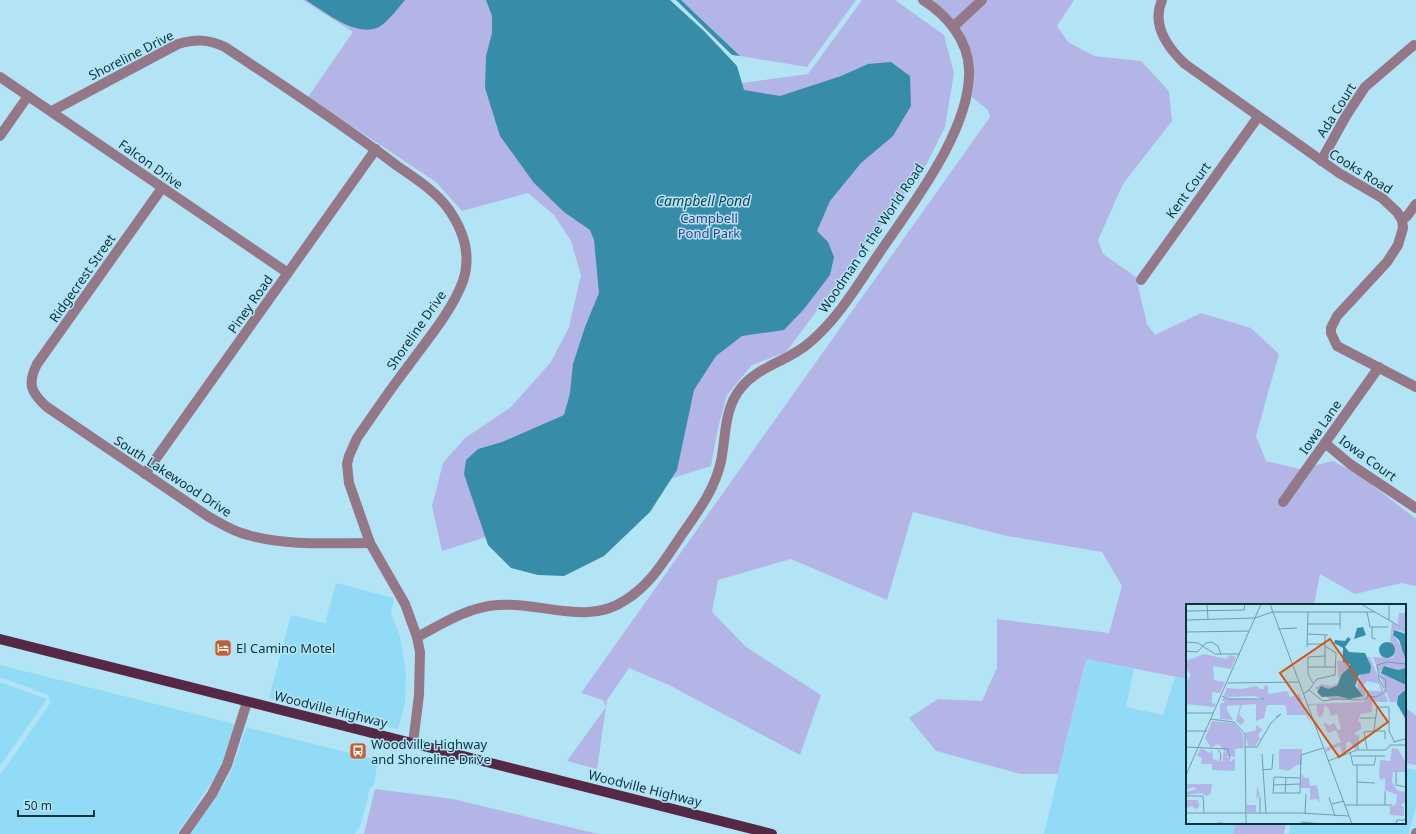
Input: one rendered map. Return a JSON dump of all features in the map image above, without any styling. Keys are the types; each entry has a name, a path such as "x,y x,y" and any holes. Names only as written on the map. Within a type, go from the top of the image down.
{"main road":[{"name":"Woodville Highway","path":"0,639 772,834"}],"street":[{"name":"Woodman of the World Road","path":"417,637 465,613 494,605 516,604 580,613 604,611 623,602 644,586 659,569 706,500 721,461 728,414 733,399 753,376 793,355 825,328 852,294 906,213 944,151 965,101 970,72 965,47 953,27 923,0"},
{"path":"953,27 982,0"},
{"name":"Cooks Road","path":"1162,0 1159,6 1158,25 1164,39 1176,55 1258,117 1321,161 1387,202 1402,220"},
{"name":"Shoreline Drive","path":"52,112 178,44 195,39 212,41 224,47 376,149 428,189 446,207 460,227 467,253 463,279 457,295 426,341 356,438 347,464 349,483 370,543 405,604 417,637 421,669 413,743"},
{"name":"Ada Court","path":"1321,161 1346,116 1366,87 1414,45"},
{"name":"Falcon Drive","path":"0,76 288,273"},
{"path":"0,136 28,96"},
{"name":"Kent Court","path":"1141,280 1258,117"},
{"name":"Piney Road","path":"145,474 376,149"},
{"name":"Ridgecrest Street","path":"31,386 32,374 37,364 162,188"},
{"path":"1416,204 1402,220 1403,228 1398,245 1376,274 1337,316 1331,328 1334,341 1338,346 1379,366 1416,387"},
{"name":"Iowa Lane","path":"1283,502 1379,366"},
{"name":"South Lakewood Drive","path":"31,386 36,397 47,407 209,517 246,535 286,542 370,543"},
{"name":"Iowa Court","path":"1326,443 1350,464 1416,508"},
{"path":"184,834 212,794 227,765 247,702"}],"shaded area":[{"path":"336,583 394,598 391,613 400,636 406,672 405,703 398,729 269,698 291,615 325,623"},
{"path":"1086,659 1134,669 1126,707 1163,715 1175,677 1186,679 1186,824 1236,824 1233,834 1044,834"},
{"path":"0,665 235,724 222,763 215,777 177,834 0,834 0,775 51,702 48,695 0,677"},
{"path":"0,682 47,699 0,766"},
{"path":"246,727 378,760 374,785 370,788 361,824 355,834 191,834 225,783 233,767"},
{"path":"1406,768 1416,770 1416,806 1409,834 1289,834 1291,824 1406,824"}],"green space":[{"name":"Campbell Pond","path":"303,0 634,0 705,88 808,74 862,0 895,0 944,35 954,73 945,127 926,165 786,352 752,365 727,395 718,428 711,466 442,551 432,506 443,463 465,438 511,407 551,362 569,327 581,275 571,241 554,215 528,193 462,211 436,182 308,97 353,32"},
{"path":"681,0 856,0 807,67 740,56"},
{"path":"932,0 1074,0 1057,26 1068,42 1094,56 1141,61 1169,91 1172,121 1123,184 1098,240 1103,254 1136,277 1147,324 1155,335 1201,313 1251,328 1279,354 1256,436 1266,461 1300,469 1333,461 1361,476 1416,519 1416,586 1402,583 1355,594 1320,574 1314,604 1186,604 1186,679 1086,659 1058,774 1021,774 936,751 909,718 938,699 982,701 997,668 997,619 1109,633 1122,586 1102,552 1007,536 913,512 887,600 791,559 718,580 712,612 746,647 821,695 800,755 669,685 629,668 607,700 606,707 603,700 581,693 990,117 988,110 972,97 974,67 968,42 954,20"},
{"path":"606,707 597,769 567,761"},
{"path":"1406,708 1416,716 1416,765 1406,763"},
{"path":"375,789 453,799 598,834 364,834"},
{"path":"1236,824 1286,824 1284,834 1233,834"}],"water":[{"path":"306,0 405,0 379,27 361,29 331,17"},
{"name":"Campbell Pond","path":"486,0 670,0 704,31 737,66 744,90 780,96 841,76 868,64 891,62 910,76 911,106 893,136 861,163 830,201 817,231 828,242 834,257 830,275 804,309 784,330 742,336 716,356 694,390 677,470 650,512 604,556 564,576 538,575 511,568 488,545 464,474 466,460 478,449 502,442 564,415 570,393 573,364 585,327 599,293 594,240 590,230 564,212 534,183 500,136 485,88 486,56 492,33 492,16"},
{"path":"676,0 681,0 740,56 732,55"}],"place":[{"name":"El Camino Motel","path":"223,648"},
{"name":"Woodville Highway and Shoreline Drive","path":"358,751"}],"park label":[{"name":"Campbell Pond Park","path":"709,226"}]}
